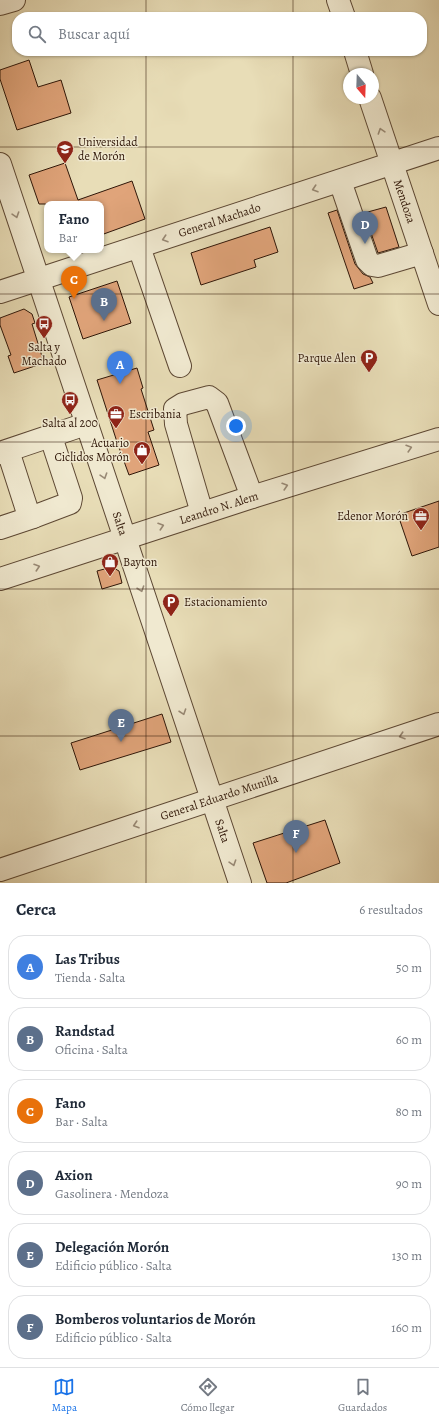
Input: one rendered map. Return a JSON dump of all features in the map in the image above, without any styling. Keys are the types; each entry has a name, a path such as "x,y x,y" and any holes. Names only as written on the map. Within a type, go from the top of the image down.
{"street":[{"path":"0,4 14,0"},
{"path":"338,0 342,12"},
{"path":"357,56 360,68"},
{"name":"Mendoza","path":"372,104 439,304"},
{"name":"General Machado","path":"0,292 439,148"},
{"name":"Salta","path":"0,164 240,883"},
{"path":"340,181 368,260 372,265 378,266 422,253"},
{"path":"139,247 180,366"},
{"path":"202,513 176,424 175,409 183,404 209,397 216,403 252,497"},
{"path":"33,517 28,513 4,452 86,424"},
{"path":"0,528 65,506 71,501 51,437"},
{"name":"Leandro N. Alem","path":"0,579 252,497 439,439"},
{"name":"General Eduardo Munilla","path":"0,870 439,724"}],"building":[{"path":"29,60 38,87 61,80 71,113 17,130 0,79 0,70"},
{"path":"65,163 78,200 132,181 145,219 104,234 104,201 44,201 44,204 39,204 29,175"},
{"path":"386,207 399,247 378,253 364,213"},
{"path":"337,210 355,264 363,274 370,277 373,283 354,289 328,213"},
{"path":"270,227 278,252 254,260 256,267 201,285 191,253"},
{"path":"117,281 131,323 83,339 69,297"},
{"path":"24,309 32,314 35,323 32,324 44,363 14,373 8,356 11,355 0,325 0,318"},
{"path":"137,368 143,388 141,389 154,430 148,432 159,465 129,475 97,380"},
{"name":"Edenor Morón","path":"439,501 439,547 412,556 398,515"},
{"name":"Bayton","path":"112,567 119,571 122,583 102,589 97,571"},
{"path":"162,714 171,742 80,770 71,743"},
{"path":"325,820 340,863 286,883 267,883 253,843"}],"place":[{"name":"Universidad de Morón","path":"65,164"},
{"name":"Axion","path":"365,244"},
{"name":"Fano","path":"74,299"},
{"name":"Randstad","path":"104,321"},
{"name":"Salta y Machado","path":"44,339"},
{"name":"Parque Alen","path":"369,373"},
{"name":"Las Tribus","path":"120,384"},
{"name":"Salta al 200","path":"70,415"},
{"name":"Escribania","path":"116,429"},
{"name":"Acuario Ciclidos Morón","path":"142,465"},
{"name":"Edenor Morón","path":"421,531"},
{"name":"Bayton","path":"110,577"},
{"name":"Estacionamiento","path":"171,617"},
{"name":"Delegación Morón","path":"121,742"},
{"name":"Bomberos voluntarios de Morón","path":"296,853"}]}
